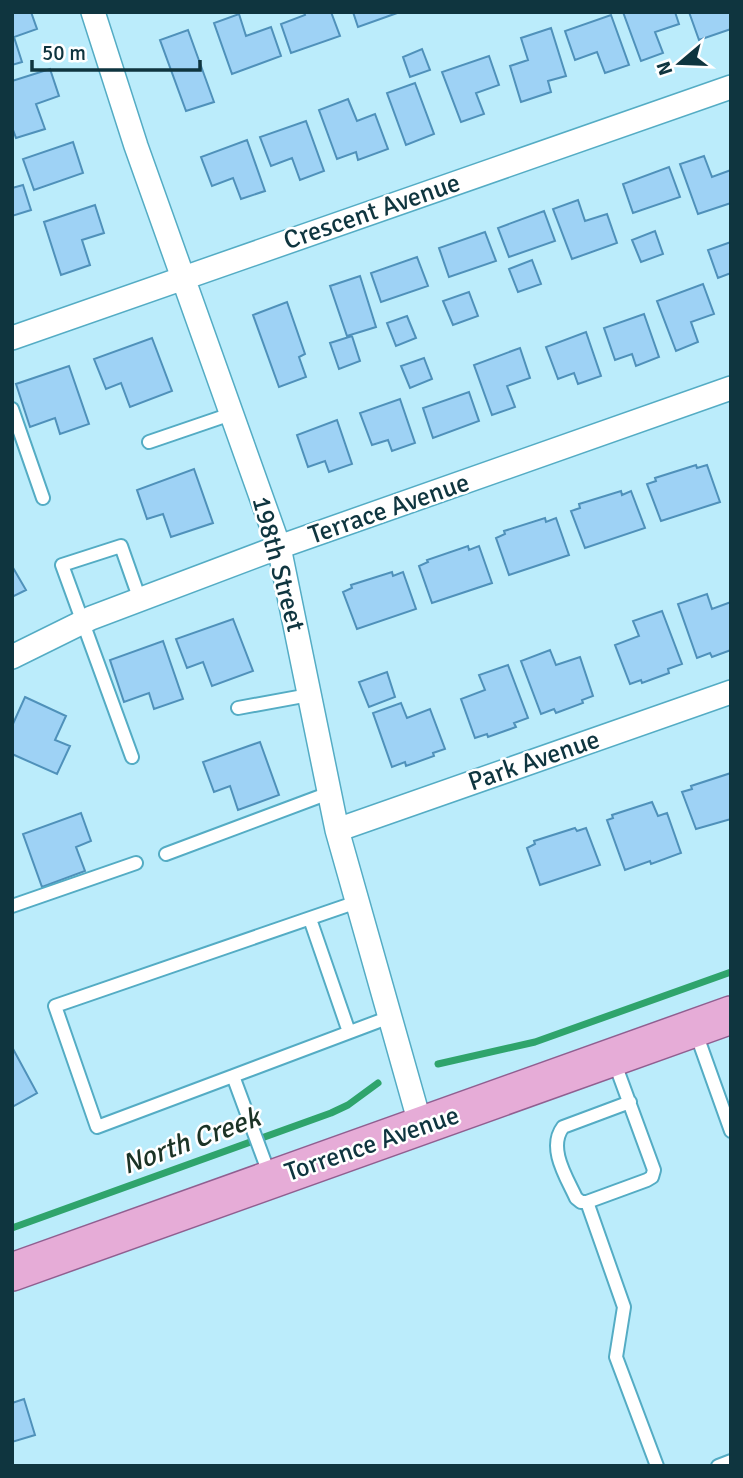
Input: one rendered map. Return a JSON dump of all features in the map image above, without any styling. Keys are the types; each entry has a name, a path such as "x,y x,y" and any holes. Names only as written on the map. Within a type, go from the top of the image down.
{"main road":[{"name":"Torrence Avenue","path":"12,1272 268,1170 421,1127 731,1015"}],"street":[{"name":"198th Street","path":"93,12 132,134 279,547 337,830 421,1127"},
{"name":"Crescent Avenue","path":"12,338 731,86"},
{"name":"Terrace Avenue","path":"12,657 83,622 279,547 731,388"},
{"name":"Park Avenue","path":"337,830 731,692"}],"lane":[{"path":"12,409 43,498"},
{"path":"149,442 231,414"},
{"path":"132,758 62,565 121,546 139,600"},
{"path":"238,708 309,695"},
{"path":"166,854 329,793"},
{"path":"12,906 136,863"},
{"path":"357,902 55,1006 97,1128 390,1017"},
{"path":"310,919 349,1032"},
{"path":"694,1028 731,1131"},
{"path":"612,1058 630,1102 654,1170 652,1177 581,1202 576,1198 556,1149 559,1132 563,1127 630,1102"},
{"path":"233,1076 268,1170"},
{"path":"587,1202 624,1307 616,1357 657,1466"},
{"path":"718,1466 731,1461"}],"building":[{"path":"12,12 31,12 37,29 14,37 22,62 12,65"},
{"path":"304,12 331,12 340,36 291,53 281,24 305,15"},
{"path":"353,12 400,12 358,27"},
{"path":"623,12 675,12 679,24 655,32 663,53 641,61"},
{"path":"689,12 731,12 731,29 699,40"},
{"path":"239,14 246,36 271,27 281,56 232,74 214,23"},
{"path":"611,15 629,65 605,73 597,52 575,60 565,31"},
{"path":"551,28 566,76 548,81 551,92 521,102 510,66 528,60 521,38"},
{"path":"188,30 214,102 186,111 160,40"},
{"path":"422,49 430,70 410,77 403,57"},
{"path":"489,56 499,85 476,93 484,114 461,122 442,72"},
{"path":"50,69 59,96 36,104 45,129 16,138 12,127 12,81"},
{"path":"415,83 434,134 406,145 387,93"},
{"path":"348,99 357,121 375,114 388,149 358,160 356,152 337,159 319,110"},
{"path":"306,121 324,171 300,180 292,158 271,166 260,137"},
{"path":"247,140 265,191 241,199 233,178 212,186 201,157"},
{"path":"73,142 83,173 34,190 23,159"},
{"path":"704,156 712,177 731,170 731,203 698,214 680,164"},
{"path":"669,167 680,197 633,213 623,184"},
{"path":"23,185 31,210 12,216 12,188"},
{"path":"578,200 585,221 607,214 617,243 572,259 553,209"},
{"path":"95,205 104,233 82,240 90,265 61,275 44,222"},
{"path":"544,211 555,241 509,257 498,228"},
{"path":"655,231 663,254 641,262 632,240"},
{"path":"485,232 496,261 449,277 439,248"},
{"path":"731,242 731,273 718,278 708,250"},
{"path":"417,257 428,286 381,302 371,273"},
{"path":"532,260 541,284 518,292 509,269"},
{"path":"360,276 376,327 347,336 330,286"},
{"path":"703,284 714,314 691,322 698,342 676,351 657,301"},
{"path":"469,292 478,316 453,325 443,301"},
{"path":"287,302 305,354 299,357 306,377 279,387 253,315"},
{"path":"644,314 659,357 636,366 632,354 615,360 604,328"},
{"path":"407,316 416,338 396,346 387,323"},
{"path":"586,332 601,376 578,384 574,373 558,379 546,347"},
{"path":"352,336 360,361 339,369 330,343"},
{"path":"152,338 172,391 130,407 121,383 106,389 94,359"},
{"path":"520,348 530,378 507,386 515,407 492,415 474,365"},
{"path":"424,358 432,379 410,388 401,366"},
{"path":"69,366 89,424 60,434 55,418 30,427 16,384"},
{"path":"469,392 479,421 433,438 423,408"},
{"path":"400,399 415,443 392,451 388,440 372,445 360,413"},
{"path":"337,420 352,464 329,472 325,461 308,467 297,435"},
{"path":"696,465 697,468 707,465 720,502 661,521 647,484 656,481 655,478"},
{"path":"194,469 213,523 171,537 163,514 147,519 137,490"},
{"path":"621,491 622,495 631,491 645,528 585,548 571,511 580,508 579,504"},
{"path":"545,518 546,522 556,518 569,555 509,575 496,538 505,534 504,531"},
{"path":"468,546 469,550 479,546 492,583 432,603 419,566 428,562 427,560"},
{"path":"12,566 26,590 12,597"},
{"path":"392,572 393,576 403,572 416,609 357,629 343,592 352,588 351,585"},
{"path":"707,594 712,609 731,602 731,650 712,657 710,653 697,658 678,604"},
{"path":"662,611 682,664 668,669 669,673 642,683 641,680 630,684 615,645 639,636 633,621"},
{"path":"233,619 253,671 212,686 203,662 187,668 176,639"},
{"path":"163,641 183,699 154,709 149,693 124,702 110,660"},
{"path":"550,650 556,665 580,657 593,696 582,700 583,703 556,713 554,709 541,714 521,661"},
{"path":"508,665 528,718 514,723 516,727 488,737 487,734 475,738 461,699 485,690 479,675"},
{"path":"387,672 395,697 369,707 359,682"},
{"path":"25,697 66,716 55,740 70,746 57,774 12,754 12,726"},
{"path":"401,703 407,718 430,709 445,749 406,766 405,762 392,767 373,713"},
{"path":"260,742 279,795 238,810 230,786 214,792 203,762"},
{"path":"731,773 731,819 696,829 682,792 692,789 691,786"},
{"path":"652,802 658,816 667,813 681,853 625,870 607,820 613,818 612,815"},
{"path":"81,813 91,841 76,847 85,871 42,887 23,834"},
{"path":"575,828 577,831 586,828 600,865 540,885 527,848 535,844 534,841"},
{"path":"12,1047 37,1093 12,1107"},
{"path":"24,1399 35,1435 12,1442 12,1403"}],"waterway":[{"path":"438,1064 535,1042 731,972"},
{"name":"North Creek","path":"12,1228 331,1113 348,1105 378,1083"}]}
